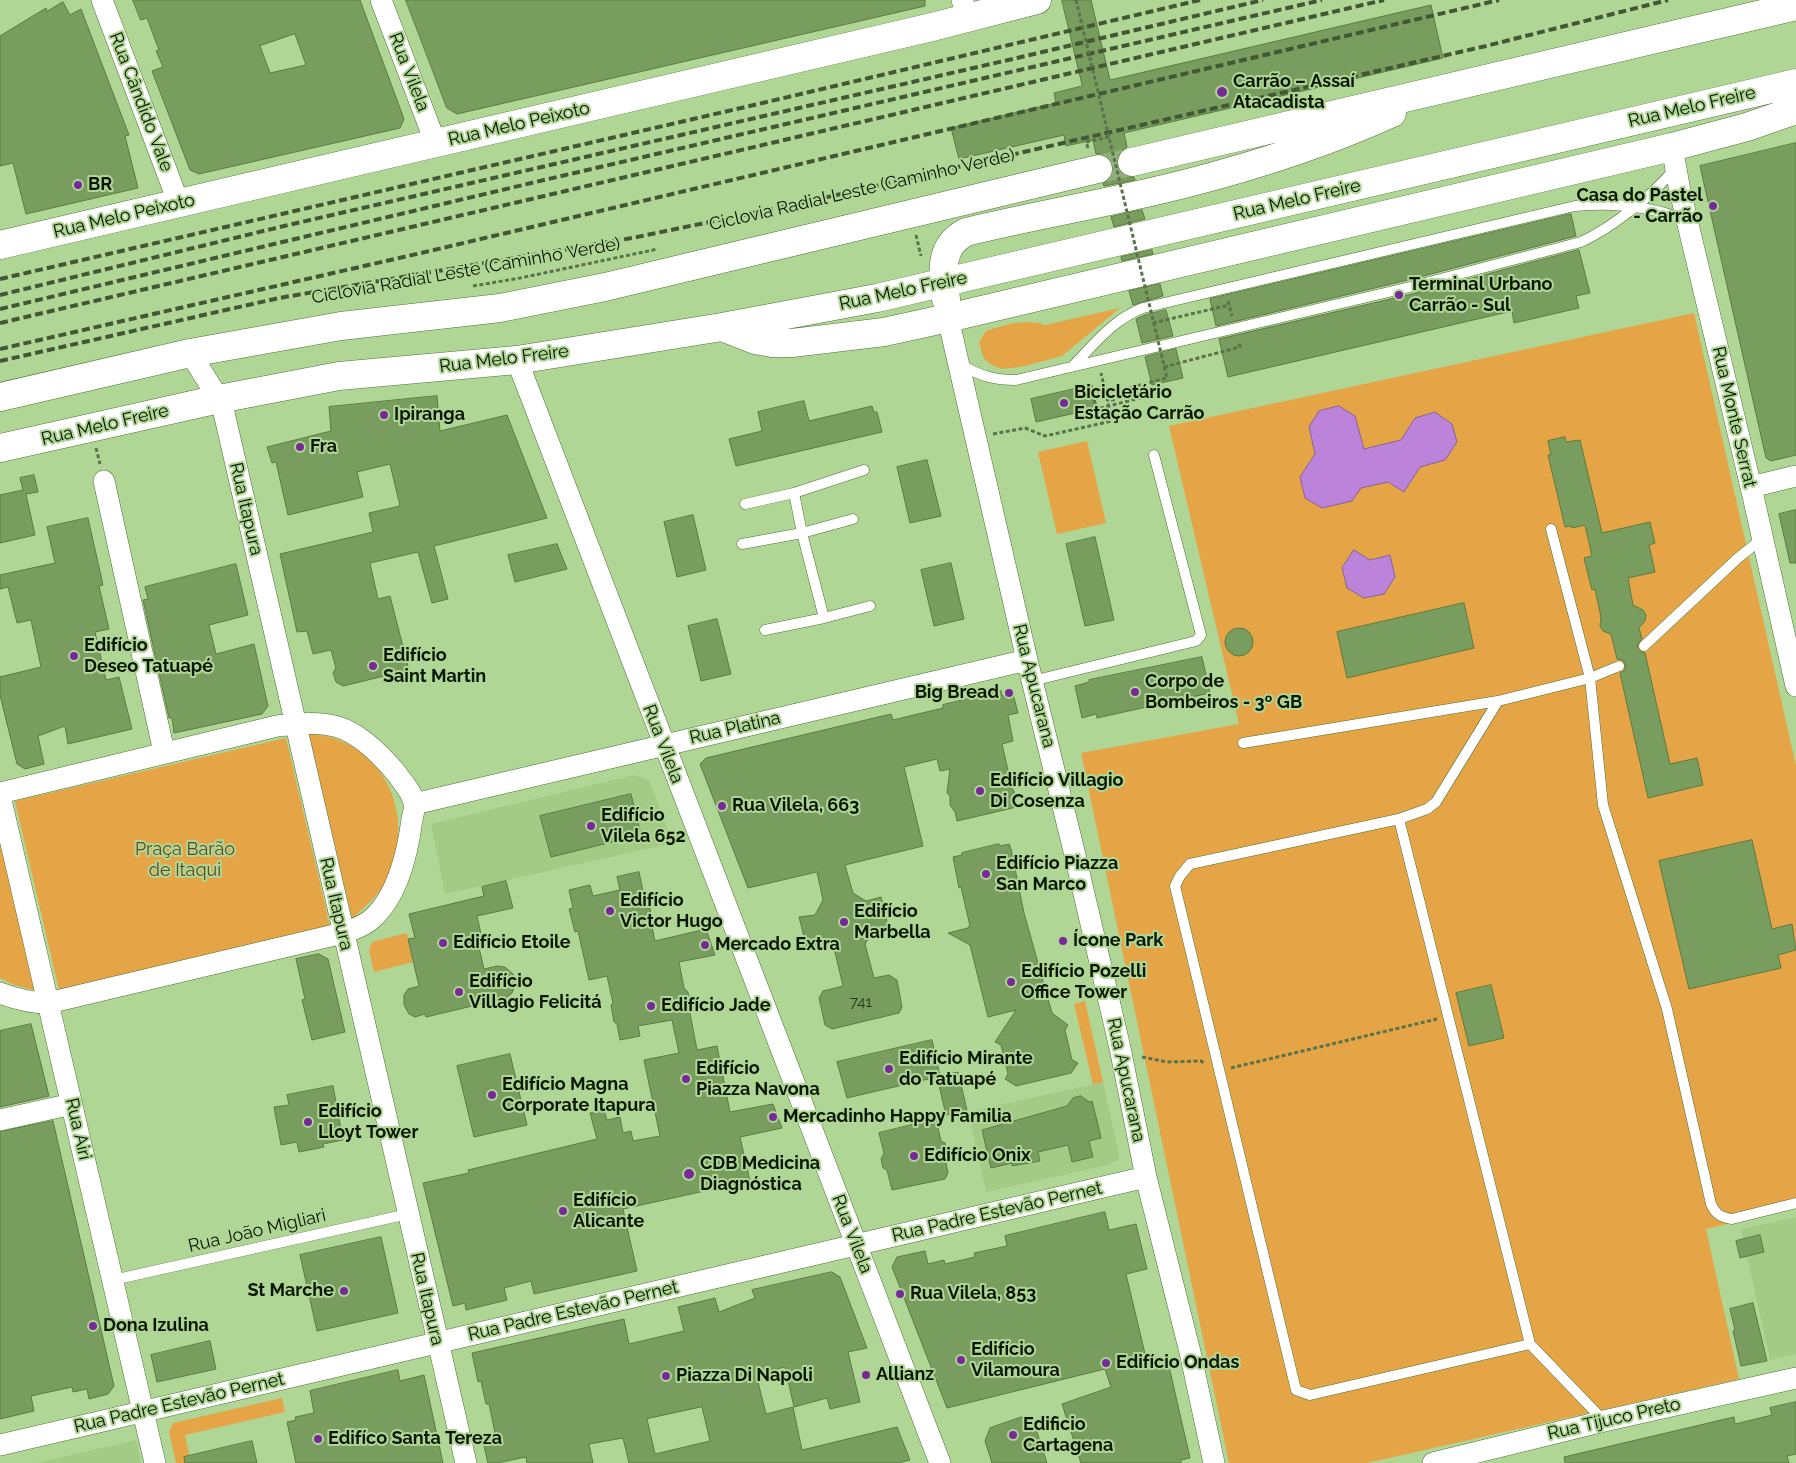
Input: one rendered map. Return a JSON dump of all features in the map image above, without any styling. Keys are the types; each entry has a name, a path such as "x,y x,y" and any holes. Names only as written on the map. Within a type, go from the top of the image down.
{"main road":[{"name":"Rua Melo Peixoto","path":"0,245 436,144 966,9 1037,0"},
{"path":"0,397 190,353 341,326 500,308 605,287 1108,156 1446,89 1796,6"},
{"name":"Rua Melo Freire","path":"0,448 219,399 340,376 517,360 722,327 877,298 1796,83"},
{"path":"948,318 944,263 950,245 958,236 966,232 1187,183 1272,159 1351,132 1446,89"},
{"path":"722,327 755,340 772,343 884,332 1674,157 1747,127 1796,110"}],"street":[{"name":"Rua Cândido Vale","path":"102,0 179,204"},
{"name":"Rua Vilela","path":"381,0 436,144"},
{"name":"Rua Monte Serrat","path":"1674,157 1796,686"},
{"name":"Rua Apucarana","path":"948,318 1027,660 1120,1048 1146,1177 1190,1352 1214,1463"},
{"name":"Rua Itapura","path":"190,353 222,404 466,1463"},
{"name":"Rua Vilela","path":"517,360 940,1463"},
{"path":"1751,486 1796,476"},
{"path":"104,481 164,752"},
{"name":"Rua Platina","path":"414,804 1027,660"},
{"path":"0,794 164,752 277,726 318,724 338,727 364,741 389,764 408,789 414,804 406,855 399,876 383,906 373,918 362,926 343,933 48,1003 18,1000 0,992"},
{"name":"Rua Airi","path":"0,794 155,1463"},
{"path":"0,1120 72,1104"},
{"name":"Rua Padre Estevão Pernet","path":"0,1445 1146,1177"},
{"name":"Rua Tijuco Preto","path":"1433,1463 1604,1421 1796,1378"}],"lane":[{"path":"958,363 978,375 998,380 1016,380 1400,289 1581,242 1597,235 1656,189 1674,157"},
{"path":"1073,366 1115,324 1130,313 1143,308 1575,206 1596,204 1634,206 1662,211 1688,221"},
{"path":"1032,681 1196,642 1201,635 1154,455"},
{"path":"745,504 794,493 864,470"},
{"path":"794,493 802,533 824,618"},
{"path":"742,544 802,533 853,519"},
{"path":"1551,529 1590,678 1604,805 1667,1008 1711,1204 1715,1213 1722,1218 1732,1219 1796,1203"},
{"path":"1644,646 1738,558 1763,538"},
{"path":"765,630 870,606"},
{"path":"1243,743 1498,701 1590,678 1619,666"},
{"path":"1498,701 1436,802 1427,809 1399,819 1190,864 1180,876 1175,886 1296,1390 1310,1395 1530,1344"},
{"path":"1399,819 1530,1344 1604,1421"},
{"name":"Rua João Migliari","path":"113,1280 408,1214"}],"path":[{"path":"1076,0 1166,378 1093,397 1096,409 1159,393 1158,388 1108,401"},
{"path":"1108,156 1088,150 1086,142 1109,137"},
{"name":"Ciclovia Radial Leste (Caminho Verde)","path":"464,288 663,248"},
{"path":"1153,324 1230,305"},
{"path":"1164,367 1240,348"},
{"path":"975,437 1025,428 1045,436 1112,420 1098,360"},
{"path":"92,427 104,481"},
{"path":"1120,1048 1134,1049 1143,1059 1167,1062 1201,1061 1220,1070 1448,1018"}],"shaded area":[{"path":"1339,406 1355,416 1364,449 1401,440 1415,418 1435,412 1452,424 1457,442 1445,460 1420,467 1404,492 1388,482 1361,488 1352,501 1322,508 1305,498 1300,477 1315,454 1309,427 1319,411"},
{"path":"1354,550 1370,560 1390,555 1395,577 1384,594 1364,598 1347,588 1342,568"},
{"path":"634,775 649,780 673,843 445,894 431,824"},
{"path":"1103,1082 1119,1155 1118,1160 1108,1165 986,1192 968,1112"},
{"path":"1796,1217 1796,1354 1770,1360 1741,1229"},
{"path":"136,1440 141,1463 37,1463"}],"green space":[{"path":"1120,308 1062,356 1021,367 1001,369 990,364 983,357 979,342 986,331 1023,322 1045,325"},
{"path":"1694,313 1796,766 1796,1208 1706,1229 1739,1379 1367,1463 1229,1463 1081,753 1239,724 1169,426"},
{"path":"1087,441 1106,523 1057,534 1038,452"},
{"path":"308,733 335,738 357,750 375,765 388,785 396,807 398,831 395,856 386,881 375,897 352,918"},
{"name":"Praça Barão de Itaqui","path":"286,738 330,926 59,990 15,801"},
{"path":"0,839 34,990 14,985 0,978"},
{"path":"407,933 413,962 374,972 369,950 372,942"},
{"path":"1085,1001 1103,1082 1093,1084 1074,1004"},
{"path":"282,1398 285,1412 185,1435 191,1463 176,1463 169,1432 173,1423"}],"building":[{"path":"133,0 360,0 404,119 400,128 199,174 190,170 152,71 163,67 156,51 159,50 147,18 141,20","holes":["295,34 306,65 270,73 260,46"]},
{"path":"406,0 925,0 925,6 457,114 447,108"},
{"path":"1062,0 1091,0 1110,80 1431,5 1443,58 1124,133 1127,147 1117,157 1117,166 1121,173 1127,177 1134,177 1135,180 1104,186 1103,183 1109,180 1113,174 1113,165 1109,158 1103,154 1096,154 1093,140 1066,146 1064,135 959,159 951,128 1056,103 1054,93 1082,86"},
{"path":"63,2 70,15 81,9 129,135 125,136 138,188 26,214 13,163 0,166 0,36 46,8 47,11"},
{"path":"1796,143 1796,455 1771,461 1766,458 1700,166"},
{"path":"1142,210 1145,219 1114,227 1111,217"},
{"path":"1571,214 1576,236 1408,280 1216,326 1210,299"},
{"path":"1152,250 1153,254 1122,261 1121,257"},
{"path":"1579,250 1590,293 1576,296 1579,308 1514,323 1512,311 1228,377 1219,339 1412,294"},
{"path":"1160,284 1163,296 1133,305 1129,291"},
{"path":"1166,310 1173,336 1142,343 1136,319"},
{"path":"1176,349 1183,378 1152,385 1145,357"},
{"name":"Bicicletário Estação Carrão","path":"1092,385 1097,408 1036,422 1031,399"},
{"path":"437,396 440,431 507,415 547,518 434,546 448,599 432,603 418,552 370,563 378,599 390,596 409,670 343,686 336,682 333,673 336,668 331,650 313,654 307,631 297,632 280,554 373,532 369,513 400,506 390,464 357,472 363,497 288,515 276,462 272,463 267,447 331,431 329,407"},
{"path":"804,401 809,421 872,406 874,412 877,412 882,432 736,466 729,439 762,431 758,412"},
{"path":"1565,437 1566,442 1580,440 1602,533 1650,522 1655,543 1649,545 1655,572 1628,578 1633,605 1643,610 1646,615 1645,621 1639,628 1642,639 1637,647 1639,651 1645,653 1670,764 1697,758 1703,785 1648,798 1620,673 1625,670 1625,664 1623,660 1617,659 1611,634 1603,631 1600,626 1601,617 1595,589 1592,590 1584,558 1592,556 1585,525 1572,528 1571,526 1565,527 1548,455 1551,455 1548,441"},
{"path":"927,460 941,516 910,523 897,467"},
{"path":"34,475 38,492 26,494 35,535 0,543 0,495 23,490 20,478"},
{"path":"1796,510 1796,563 1790,563 1779,514"},
{"path":"693,515 706,570 677,577 664,522"},
{"path":"88,518 103,585 99,586 109,629 95,632 106,680 119,677 132,729 68,744 65,726 38,736 44,764 25,769 17,764 0,695 0,677 41,667 31,620 17,623 8,587 0,589 0,575 55,563 47,527"},
{"path":"1095,537 1114,620 1085,626 1066,544"},
{"path":"557,544 567,569 515,582 508,555"},
{"path":"951,563 964,619 934,626 921,570"},
{"path":"236,564 248,615 209,625 216,654 254,644 268,706 262,714 174,733 143,600 148,599 145,587"},
{"path":"1464,603 1474,648 1347,678 1337,632"},
{"path":"717,619 731,674 701,681 688,626"},
{"path":"1239,628 1249,632 1253,642 1249,652 1239,656 1229,652 1225,642 1229,632"},
{"path":"1202,657 1210,693 1097,718 1096,714 1082,718 1075,686 1089,682 1089,680"},
{"path":"1001,691 1002,696 1013,694 1018,713 1008,715 1013,741 1002,744 1010,786 1014,791 1017,807 957,821 955,812 950,805 950,796 947,793 950,769 940,771 937,759 904,767 923,846 845,865 853,893 866,901 881,897 888,926 874,930 865,944 874,978 889,975 897,980 902,1007 899,1013 832,1029 825,1025 819,998 823,991 843,986 835,952 823,944 807,948 799,917 815,915 823,900 817,872 748,888 700,764 706,758 891,714 893,720 943,708 943,705"},
{"name":"Edifício Vilela 652","path":"631,794 641,835 551,857 540,816"},
{"path":"1752,840 1772,929 1792,924 1796,950 1778,955 1781,968 1689,989 1659,861"},
{"path":"999,844 1000,846 1009,844 1011,849 1024,913 1052,1013 1068,1025 1065,1030 1072,1060 1078,1063 1071,1073 1016,1086 1005,1079 1008,1074 1001,1045 995,1042 1016,1010 988,1017 970,945 948,933 970,926 961,887 959,888 953,857"},
{"path":"639,872 643,891 646,890 655,941 706,929 715,955 679,962 684,988 688,992 697,1050 717,1046 730,1112 773,1104 782,1128 740,1137 750,1181 623,1209 637,1271 534,1294 531,1281 504,1288 507,1300 466,1310 465,1303 453,1306 423,1183 469,1173 468,1170 597,1139 590,1113 604,1110 607,1120 620,1117 623,1133 631,1131 633,1141 660,1136 644,1060 679,1053 672,1020 638,1026 640,1036 620,1040 617,1024 614,1022 611,1005 613,1003 607,976 589,980 578,931 575,932 569,909 573,908 569,890 590,885 593,896 620,890 617,877"},
{"path":"506,881 513,908 477,916 481,934 476,935 484,969 497,966 505,967 513,974 516,982 512,993 506,998 426,1017 425,1014 415,1017 409,1014 404,1005 404,995 408,989 419,986 408,939 415,938 409,914 484,896 482,887"},
{"path":"319,954 328,959 345,1032 312,1040 302,1000 305,999 296,959"},
{"path":"1491,985 1504,1038 1469,1046 1456,993"},
{"path":"31,1024 49,1096 0,1107 0,1031"},
{"name":"Edifício Mirante do Tatuapé","path":"932,1040 940,1076 958,1072 967,1110 946,1115 937,1077 847,1098 837,1062"},
{"name":"Edifício Magna Corporate Itapura","path":"510,1054 527,1125 474,1137 457,1066"},
{"name":"Edifício Lloyt Tower","path":"333,1086 343,1140 323,1144 324,1147 299,1152 297,1142 281,1145 274,1107 289,1105 287,1095"},
{"path":"1081,1096 1089,1102 1092,1101 1101,1138 1089,1141 1093,1157 1072,1162 1068,1145 1038,1152 1040,1161 1012,1166 1012,1163 991,1168 982,1130 1067,1106 1073,1098"},
{"name":"Edifício Onix","path":"936,1119 941,1141 945,1143 948,1153 945,1158 948,1173 945,1179 892,1190 887,1170 883,1168 881,1159 884,1153 879,1133"},
{"path":"53,1121 114,1386 108,1394 89,1399 87,1389 73,1392 72,1387 31,1396 34,1411 0,1419 0,1132"},
{"path":"1105,1212 1109,1230 1136,1224 1147,1269 1126,1274 1146,1358 1158,1364 1168,1362 1190,1458 1181,1460 1181,1463 1081,1463 1062,1404 1111,1387 1105,1369 947,1408 892,1267 897,1257 925,1251 928,1264 944,1260 945,1264 975,1257 974,1253 1007,1246 1005,1236"},
{"path":"1760,1235 1764,1252 1740,1258 1736,1241"},
{"path":"381,1237 398,1313 317,1331 300,1255"},
{"path":"832,1272 840,1277 867,1348 848,1352 860,1402 830,1409 827,1398 794,1407 785,1367 756,1374 766,1414 793,1407 802,1450 897,1427 910,1460 898,1463 629,1463 623,1438 589,1444 593,1463 527,1463 526,1457 488,1463 482,1437 495,1433 489,1404 486,1404 481,1381 478,1382 472,1353 624,1319 629,1344 684,1331 678,1307 715,1298 719,1312 755,1298 752,1290","holes":["702,1407 710,1441 655,1454 647,1419"]},
{"path":"1753,1303 1767,1361 1741,1366 1730,1309"},
{"path":"210,1341 216,1369 157,1382 151,1355"},
{"path":"398,1370 400,1381 424,1375 443,1463 296,1463 287,1422 296,1420 295,1417 314,1413 310,1391"},
{"path":"1796,1402 1796,1454 1787,1456 1789,1463 1565,1463 1564,1457 1734,1417 1735,1424 1772,1415 1770,1408"},
{"name":"Edificio Cartagena","path":"1022,1417 1034,1423 1047,1463 992,1463 985,1441 990,1428"},
{"path":"252,1441 257,1463 185,1463 184,1457"}],"tunnel":[{"path":"1098,169 1132,162"}],"railway":[{"path":"0,279 1200,0"},
{"path":"0,295 284,226 1263,0"},
{"path":"0,309 544,180 1322,0"},
{"path":"0,323 1384,0"},
{"path":"0,349 421,253 1499,0"},
{"path":"0,361 279,298 632,238 797,204 1486,46 1668,0"}],"place":[{"name":"Carrão – Assaí Atacadista","path":"1222,92"},
{"name":"BR","path":"78,185"},
{"name":"Casa do Pastel - Carrão","path":"1713,206"},
{"name":"Terminal Urbano Carrão - Sul","path":"1399,295"},
{"name":"Bicicletário Estação Carrão","path":"1064,403"},
{"name":"Ipiranga","path":"384,415"},
{"name":"Fra","path":"300,447"},
{"name":"Edifício Deseo Tatuapé","path":"74,656"},
{"name":"Edifício Saint Martin","path":"373,666"},
{"name":"Corpo de Bombeiros - 3º GB","path":"1135,692"},
{"name":"Big Bread","path":"1009,693"},
{"name":"Edifício Villagio Di Cosenza","path":"980,791"},
{"name":"Rua Vilela, 663","path":"722,806"},
{"name":"Edifício Vilela 652","path":"591,826"},
{"name":"Edifício Piazza San Marco","path":"986,874"},
{"name":"Edifício Victor Hugo","path":"610,911"},
{"name":"Edifício Marbella","path":"844,922"},
{"name":"Ícone Park","path":"1063,941"},
{"name":"Edifício Etoile","path":"443,943"},
{"name":"Mercado Extra","path":"705,945"},
{"name":"Edifício Pozelli Office Tower","path":"1011,982"},
{"name":"Edifício Villagio Felicitá","path":"459,992"},
{"name":"Edifício Jade","path":"651,1006"},
{"name":"Edifício Mirante do Tatuapé","path":"889,1069"},
{"name":"Edifício Piazza Navona","path":"686,1079"},
{"name":"Edifício Magna Corporate Itapura","path":"492,1095"},
{"name":"Mercadinho Happy Familia","path":"773,1117"},
{"name":"Edifício Lloyt Tower","path":"308,1122"},
{"name":"Edifício Onix","path":"914,1156"},
{"name":"CDB Medicina Diagnóstica","path":"689,1174"},
{"name":"Edifício Alicante","path":"563,1211"},
{"name":"St Marche","path":"344,1291"},
{"name":"Rua Vilela, 853","path":"900,1294"},
{"name":"Dona Izulina","path":"93,1326"},
{"name":"Edifício Vilamoura","path":"961,1360"},
{"name":"Edifício Ondas","path":"1106,1363"},
{"name":"Allianz","path":"866,1375"},
{"name":"Piazza Di Napoli","path":"666,1376"},
{"name":"Edificio Cartagena","path":"1013,1435"},
{"name":"Edifíco Santa Tereza","path":"318,1439"}]}
